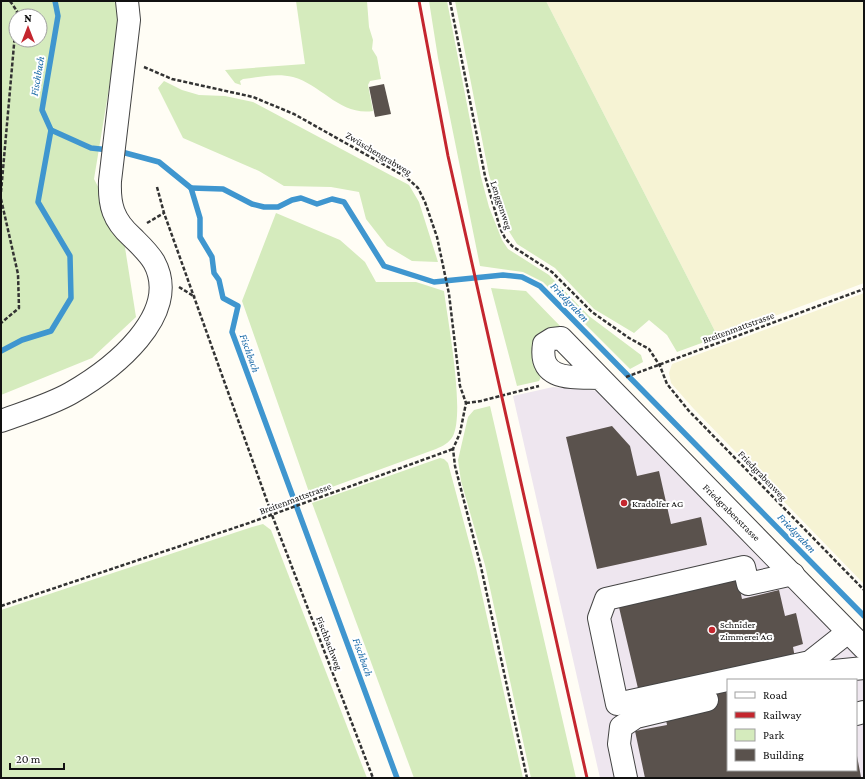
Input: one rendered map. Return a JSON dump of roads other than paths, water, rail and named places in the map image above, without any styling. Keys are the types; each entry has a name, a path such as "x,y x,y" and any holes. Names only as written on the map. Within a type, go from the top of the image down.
{"lane":[{"path":"1,421 39,407 70,393 105,371 134,344 150,324 159,303 161,285 154,262 144,248 130,236 114,217 109,199 129,20 127,1"},
{"name":"Friedgrabenstrasse","path":"600,378 563,376 550,371 545,364 543,353 544,344 552,339 561,338 864,648"},
{"path":"727,680 617,704 599,618 606,599 744,567 748,584 793,574"},
{"path":"732,679 810,662 848,632"},
{"path":"794,679 824,672 864,668"},
{"path":"626,778 619,744 621,727 636,716 727,695"}],"waterway":[{"name":"Fischbach","path":"55,1 58,16 42,110 51,130 91,148 109,150"},
{"path":"1,351 22,340 51,331 71,298 70,256 38,202 51,130"},
{"name":"Fischbach","path":"118,151 159,162 191,188 200,218 200,237 212,257 214,273 219,280 223,298 238,306 232,332 397,778"},
{"name":"Friedgraben","path":"191,188 223,189 252,204 264,207 278,207 292,200 301,198 317,204 332,199 344,202 384,266 434,282 503,275 522,277 540,286 864,616"}],"railway":[{"path":"419,1 448,156 587,778"}],"place":[{"name":"Kradolfer AG","path":"624,503"},
{"name":"Schnider Zimmerei AG","path":"712,630"}]}
